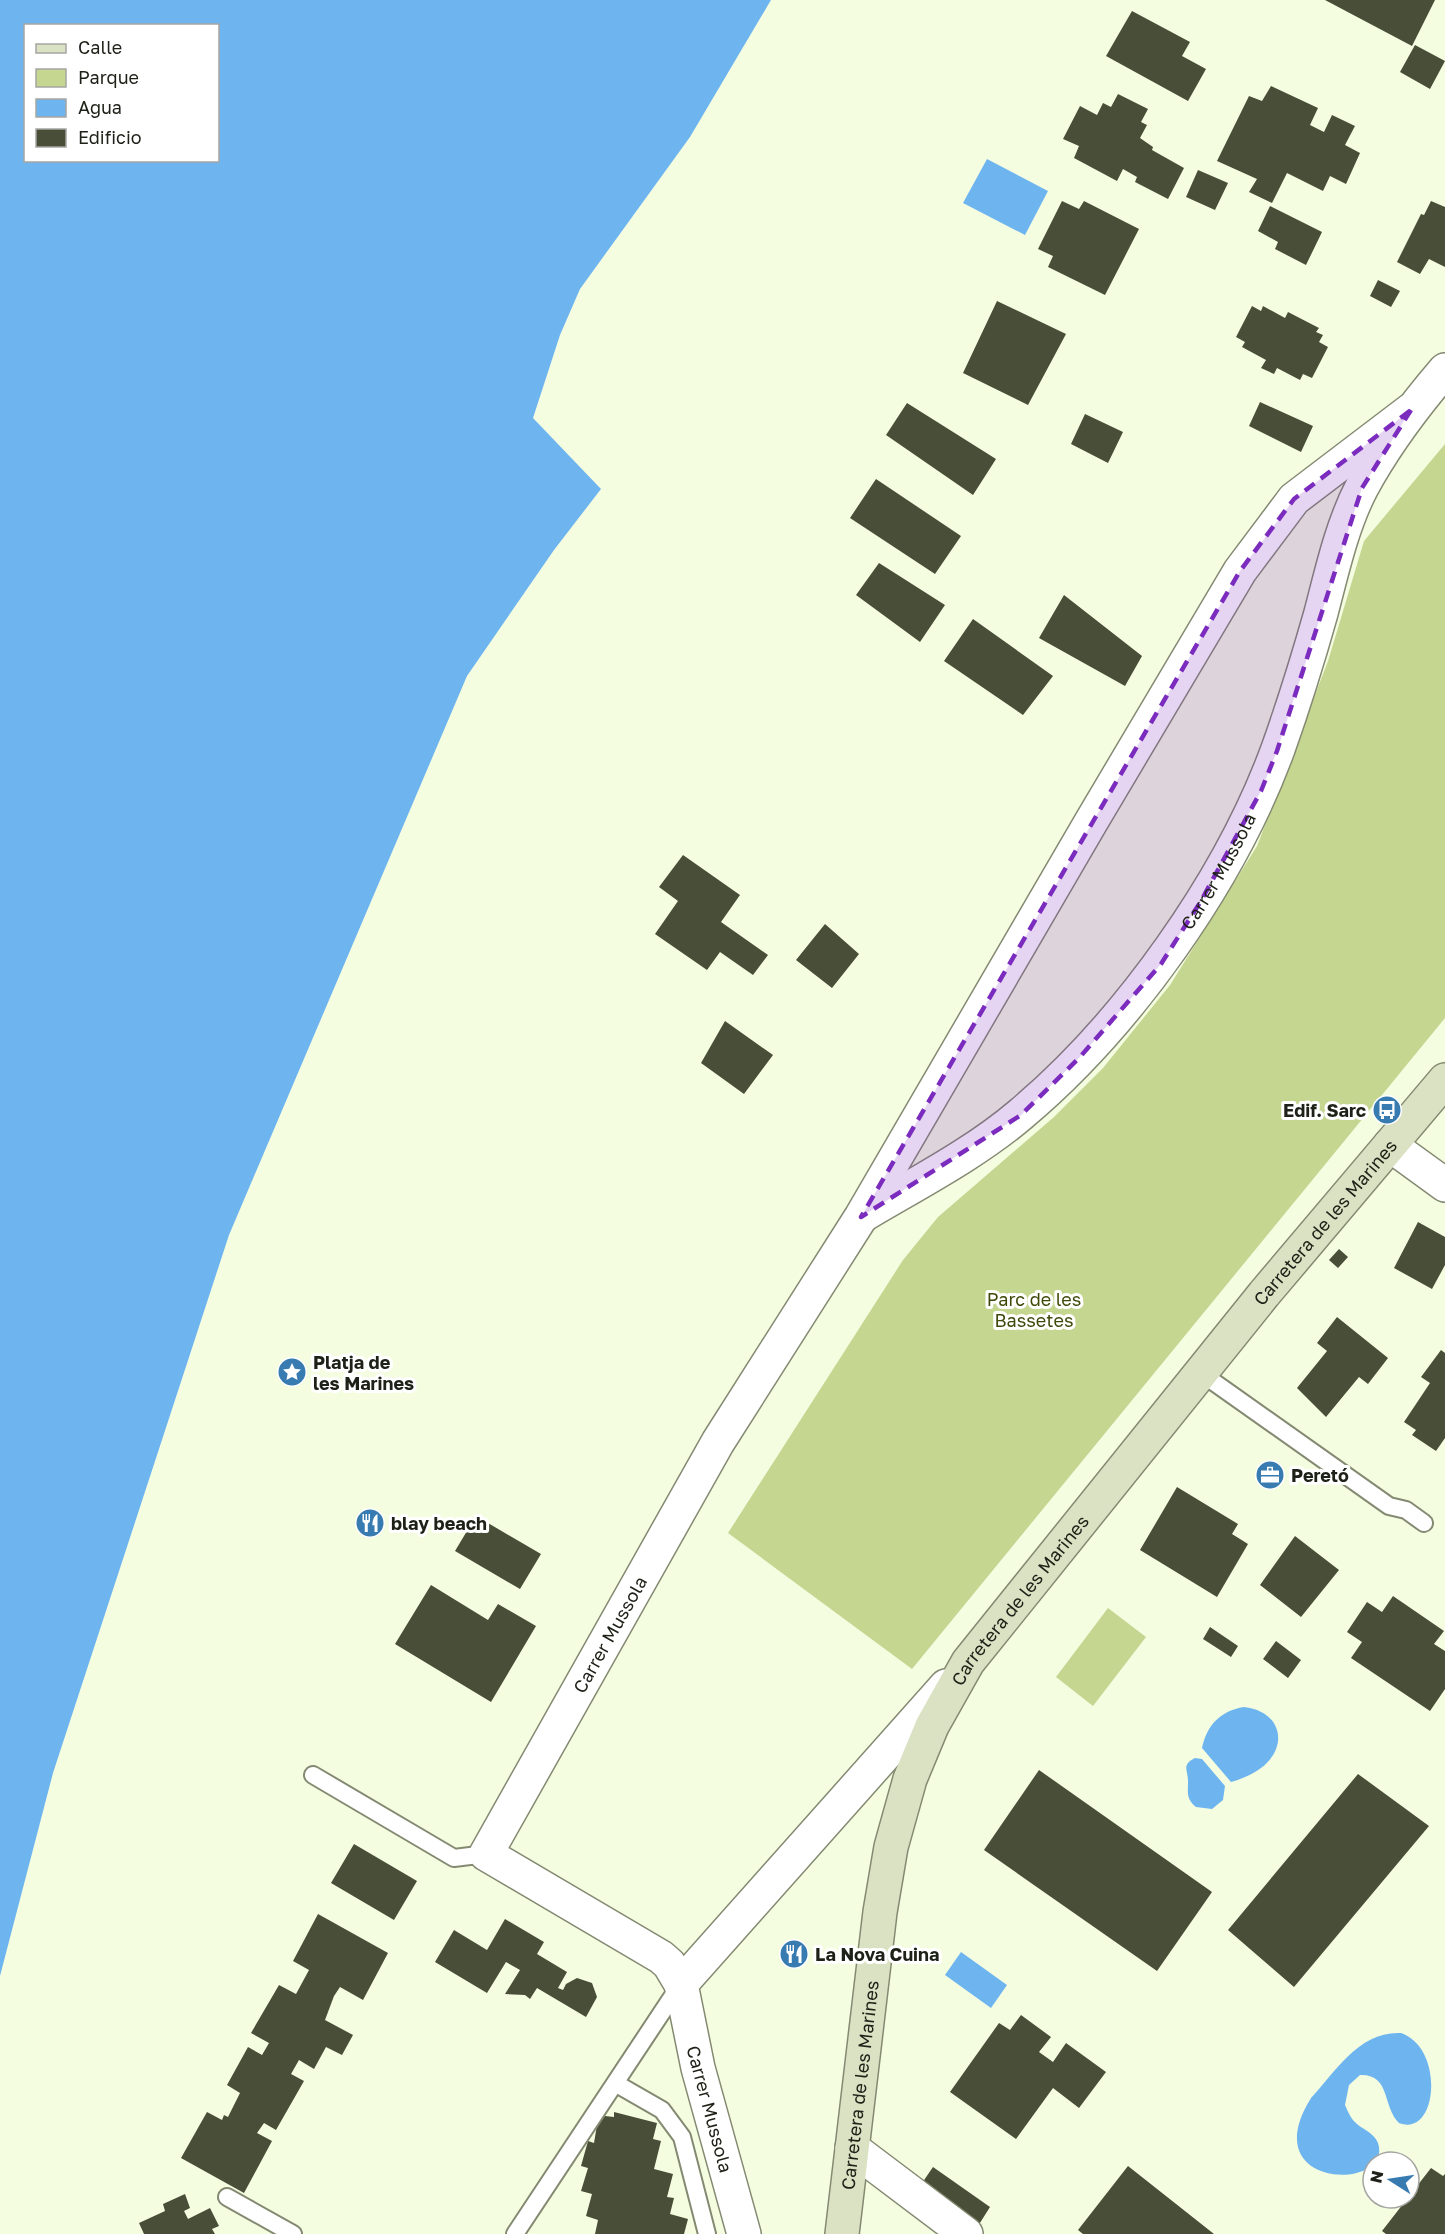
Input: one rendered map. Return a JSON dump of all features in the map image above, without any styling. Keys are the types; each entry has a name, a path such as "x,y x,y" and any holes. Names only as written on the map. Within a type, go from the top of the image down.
{"main road":[{"name":"Carretera de les Marines","path":"842,2234 880,1912 891,1847 910,1779 932,1726 968,1662 1201,1373 1445,1080"}],"street":[{"name":"Carrer Mussola","path":"861,1217 960,1157 1021,1115 1080,1057 1161,964 1215,876 1261,791 1304,673 1348,520 1362,488 1411,410 1445,370"},
{"name":"Carrer Mussola","path":"744,2234 698,2068 681,1984 669,1964 661,1957 486,1854 718,1442 861,1217 1240,571 1294,499 1411,410"},
{"path":"1390,1145 1445,1185"},
{"path":"681,1984 968,1662"},
{"path":"852,2148 966,2234"}],"lane":[{"path":"1201,1373 1389,1506 1406,1510 1424,1522"},
{"path":"313,1775 454,1858 486,1854"},
{"path":"515,2234 681,1984"},
{"path":"615,2083 662,2110 682,2137 707,2234"},
{"path":"227,2198 292,2234"}],"highlighted area":[{"path":"1411,410 1362,488 1277,751 1261,791 1201,901 1161,964 1080,1057 1021,1115 861,1217 1240,571 1294,499"}],"green space":[{"name":"Parc de les Bassetes","path":"1445,444 1445,1018 912,1669 728,1533 903,1260 938,1217 1054,1117 1103,1068 1170,985 1257,846 1328,661 1364,541"},
{"path":"1108,1608 1146,1637 1093,1706 1056,1677"}],"water":[{"path":"0,0 771,0 690,137 580,289 560,335 533,418 601,489 554,550 467,676 229,1235 53,1773 0,1976"},
{"path":"987,159 1048,191 1025,235 963,203"},
{"path":"1244,1707 1266,1715 1273,1722 1278,1740 1276,1750 1261,1768 1231,1782 1202,1748 1207,1732 1216,1720 1228,1712"},
{"path":"1195,1758 1202,1759 1225,1786 1223,1800 1212,1809 1196,1807 1189,1798 1186,1768 1188,1763"},
{"path":"961,1952 1007,1985 991,2008 945,1975"},
{"path":"1401,2033 1415,2042 1425,2056 1430,2072 1431,2089 1428,2105 1422,2117 1412,2124 1399,2123 1377,2080 1370,2076 1360,2075 1349,2085 1345,2105 1355,2122 1376,2140 1378,2150 1361,2150 1361,2170 1349,2174 1329,2173 1311,2166 1299,2151 1298,2129 1311,2098 1350,2055 1373,2039 1386,2034"}],"building":[{"path":"1325,0 1435,0 1412,46"},
{"path":"1132,11 1190,42 1182,56 1206,69 1188,101 1106,56"},
{"path":"1415,45 1445,61 1430,89 1400,72"},
{"path":"1271,86 1318,108 1310,125 1324,132 1332,115 1355,126 1345,145 1360,153 1346,184 1330,176 1323,191 1287,173 1272,203 1249,192 1257,179 1217,161 1249,96 1262,101"},
{"path":"1118,94 1148,109 1141,122 1147,125 1140,138 1153,147 1152,150 1184,168 1168,199 1135,182 1137,177 1123,169 1117,181 1074,158 1079,146 1063,139 1080,106 1097,115 1103,103 1111,107"},
{"path":"1198,170 1228,183 1215,210 1186,197"},
{"path":"1062,201 1079,209 1084,201 1139,229 1105,295 1048,267 1053,256 1038,249"},
{"path":"1431,201 1445,207 1445,267 1429,259 1420,274 1397,262 1421,214 1424,215"},
{"path":"1270,206 1322,232 1306,265 1275,249 1278,242 1258,231"},
{"path":"1378,280 1400,291 1391,307 1370,296"},
{"path":"997,301 1066,334 1028,405 963,373"},
{"path":"1252,306 1261,311 1263,306 1285,318 1288,312 1319,328 1316,332 1323,335 1319,342 1328,347 1312,378 1303,374 1300,380 1277,368 1274,374 1261,368 1266,360 1242,347 1245,342 1236,337"},
{"path":"1260,402 1313,426 1301,452 1249,426"},
{"path":"907,403 996,459 973,495 886,435"},
{"path":"1085,414 1123,432 1108,463 1071,444"},
{"path":"876,479 961,536 935,574 850,518"},
{"path":"879,563 945,605 920,642 856,595"},
{"path":"1064,595 1142,656 1125,686 1039,638"},
{"path":"973,619 1053,676 1023,715 944,661"},
{"path":"683,855 740,895 721,922 768,955 753,975 720,952 707,970 655,934 678,901 659,887"},
{"path":"825,924 859,954 832,988 796,960"},
{"path":"725,1021 773,1055 744,1094 701,1063"},
{"path":"1418,1222 1445,1237 1445,1265 1432,1289 1394,1268"},
{"path":"1339,1249 1348,1257 1338,1268 1329,1260"},
{"path":"1337,1317 1388,1358 1368,1384 1359,1377 1326,1417 1297,1388 1327,1351 1317,1343"},
{"path":"1441,1350 1445,1353 1445,1438 1436,1451 1412,1435 1416,1430 1404,1422 1430,1383 1421,1377"},
{"path":"1177,1487 1238,1524 1232,1534 1248,1544 1217,1597 1140,1550"},
{"path":"476,1516 541,1554 520,1589 455,1551"},
{"path":"1295,1536 1339,1570 1301,1617 1260,1585"},
{"path":"431,1585 488,1620 498,1604 536,1626 491,1702 395,1644"},
{"path":"1393,1596 1444,1631 1434,1644 1445,1651 1445,1689 1430,1711 1351,1658 1362,1642 1347,1632 1367,1602 1382,1612"},
{"path":"1210,1627 1238,1646 1231,1657 1203,1639"},
{"path":"1276,1641 1301,1660 1288,1678 1263,1659"},
{"path":"1039,1770 1212,1892 1157,1971 984,1850"},
{"path":"1358,1774 1429,1826 1294,1987 1228,1930"},
{"path":"354,1844 417,1881 394,1920 331,1883"},
{"path":"318,1914 388,1953 363,2000 340,1987 334,1996 325,2020 353,2035 342,2055 326,2047 314,2069 299,2060 291,2074 304,2081 276,2130 264,2123 257,2133 272,2141 244,2193 181,2158 207,2112 222,2120 224,2115 228,2117 240,2093 227,2085 248,2047 262,2055 269,2043 251,2033 279,1985 296,1994 309,1970 293,1961"},
{"path":"505,1919 544,1942 537,1954 567,1972 558,1988 563,1990 566,1984 577,1978 592,1983 597,1997 586,2017 537,1988 530,1999 525,1995 505,1994 520,1970 506,1962 487,1993 435,1962 454,1930 487,1950"},
{"path":"1021,2015 1051,2037 1039,2052 1053,2062 1066,2043 1106,2072 1079,2108 1053,2088 1016,2139 950,2092 999,2023 1010,2030"},
{"path":"614,2112 657,2123 653,2139 661,2141 654,2169 673,2174 667,2197 674,2198 670,2214 688,2219 684,2234 595,2234 598,2220 586,2216 592,2194 581,2191 588,2168 581,2166 588,2141 594,2143 597,2125 605,2116 614,2117"},
{"path":"1128,2166 1214,2234 1083,2234 1078,2230"},
{"path":"933,2167 990,2207 978,2226 920,2186"},
{"path":"1431,2168 1443,2176 1445,2174 1445,2234 1386,2234 1382,2231 1398,2210 1421,2210 1421,2181"},
{"path":"185,2194 190,2208 184,2211 188,2219 210,2208 219,2226 212,2229 215,2234 144,2234 139,2223 165,2211 163,2204"}],"place":[{"name":"Edif. Sarc","path":"1387,1110"},
{"name":"Platja de les Marines","path":"292,1372"},
{"name":"Peretó","path":"1270,1475"},
{"name":"blay beach","path":"370,1523"},
{"name":"La Nova Cuina","path":"794,1954"}]}
